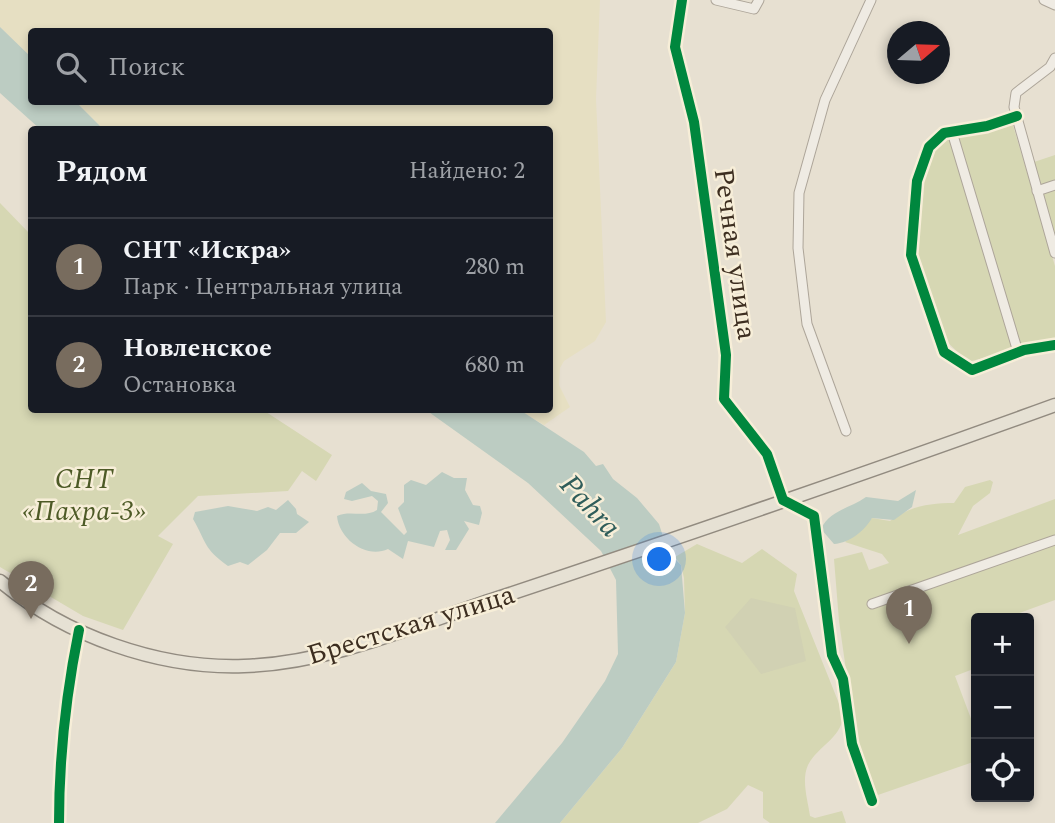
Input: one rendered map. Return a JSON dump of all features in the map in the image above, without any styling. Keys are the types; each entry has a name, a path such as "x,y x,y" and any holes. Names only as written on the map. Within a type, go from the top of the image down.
{"main road":[{"name":"Брестская улица","path":"0,581 41,610 79,631 120,646 173,660 229,666 280,663 349,649 1055,405"}],"street":[{"name":"Речная улица","path":"682,0 675,47 694,122 726,355 724,399 767,454 783,500"},
{"path":"716,0 754,9 759,0"},
{"path":"846,431 807,324 798,248 799,193 825,100 871,0"},
{"path":"1044,0 1055,5"},
{"path":"1054,248 1017,116 1016,93 1050,66 1055,58"},
{"path":"1017,116 987,126 944,133 929,146 917,181 911,255 925,303 944,352 972,370 1018,352 1055,345"},
{"path":"952,132 1018,352"},
{"path":"1037,191 1055,186"},
{"path":"783,500 814,516 832,655 843,679 852,744 872,801"},
{"path":"872,604 1055,540"},
{"path":"59,823 61,761 71,665 79,631"}],"shaded area":[{"path":"0,0 600,0 596,99 606,322 595,341 564,361 560,368 559,385 570,407 544,425 524,413 553,413 553,126 100,126 79,105 553,105 553,28 28,28 28,54 0,27"}],"green space":[{"path":"1012,122 1055,266 1055,339 968,362 942,337 913,254 919,183 930,149 946,136"},
{"path":"1055,155 1055,236 1034,162"},
{"name":"СНТ «Пахра-3»","path":"0,203 28,232 28,413 268,413 332,455 316,481 302,471 288,491 198,496 158,536 173,544 123,630 83,616 0,567"},
{"path":"990,480 993,482 990,493 973,506 958,535 1055,499 1055,600 1020,613 971,613 971,670 955,676 971,719 971,763 875,796 857,747 839,621 834,559 862,552 869,570 889,563 882,554 845,542 872,518 890,521 920,506 954,503 965,487"},
{"path":"697,544 742,563 762,549 797,574 794,591 844,716 838,731 808,765 805,777 810,816 815,818 842,811 846,823 770,823 763,818 763,792 748,785 727,809 698,823 560,823 622,748 676,662 685,613 684,578 681,565 675,557"},
{"path":"751,598 795,608 806,661 761,674 725,627"}],"water":[{"path":"0,27 28,54 28,105 79,105 100,126 37,126 0,93"},
{"name":"Pahra","path":"430,413 525,413 584,452 596,466 603,464 613,479 637,498 659,524 668,552 681,565 685,613 676,662 622,748 560,823 495,823 562,743 605,681 618,654 616,580 601,551 528,483"},
{"path":"442,472 454,478 467,478 465,490 473,505 480,506 482,513 479,525 464,521 469,529 456,550 445,550 450,540 447,530 440,531 434,547 408,541 403,559 388,549 363,549 355,545 343,532 337,516 377,510 378,501 372,496 352,501 344,499 346,492 362,483 371,491 386,494 388,503 381,512 404,535 407,532 398,508 404,502 404,485 411,480 426,485"},
{"path":"916,490 912,507 894,520 872,518 861,531 846,541 834,544 821,529 829,518 866,497 898,501"},
{"path":"288,500 297,514 309,522 296,533 280,533 267,550 248,565 240,562 228,566 220,560 206,545 193,519 195,512 228,506 257,511 268,507 276,510"}],"cycle path":[{"path":"682,0 675,47 694,122 726,355 724,399 767,454 783,500 814,516 832,655 843,679 852,744 872,801"},
{"path":"1017,116 987,126 944,133 929,147 917,181 911,255 944,352 972,370 1024,350 1055,345"},
{"path":"59,823 64,726 79,630"}],"place":[{"name":"Новленское","path":"31,619"},
{"name":"СНТ «Искра»","path":"909,644"}]}
